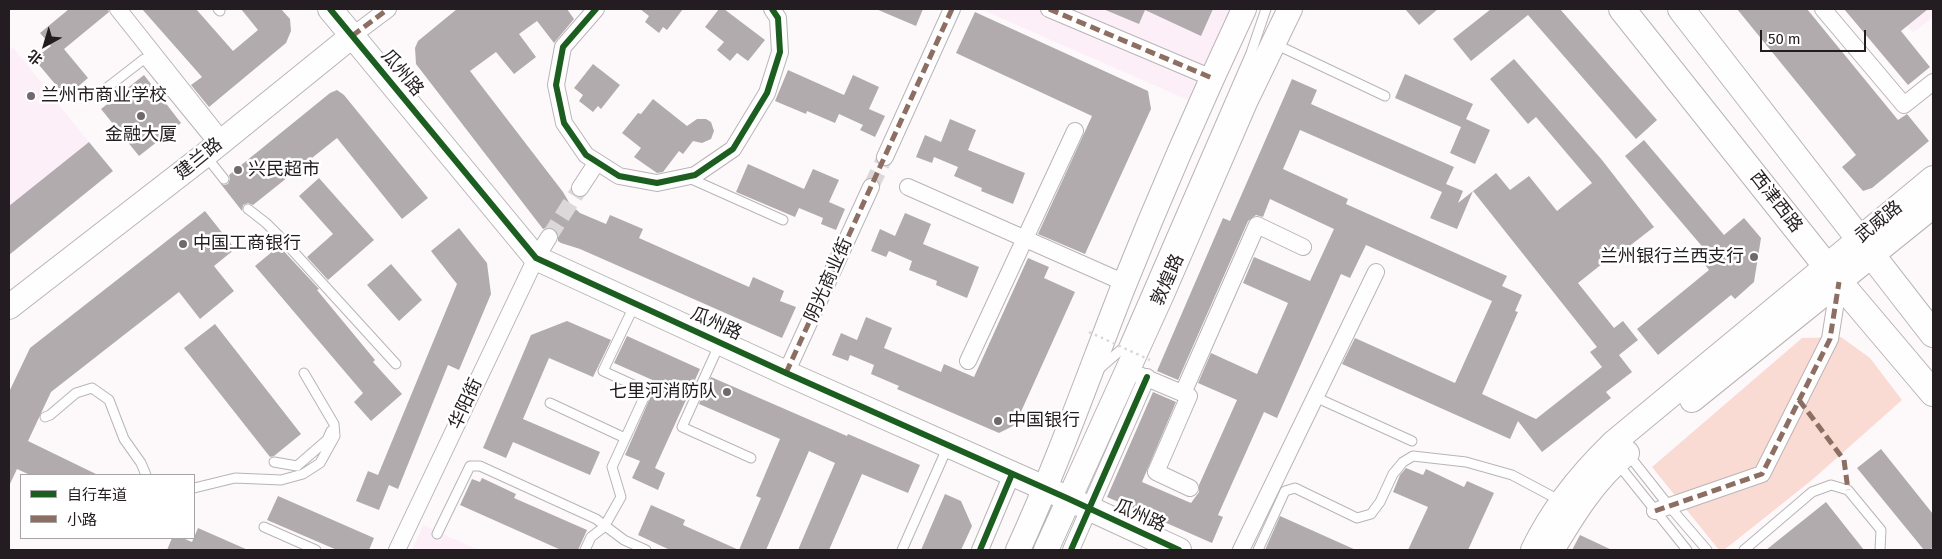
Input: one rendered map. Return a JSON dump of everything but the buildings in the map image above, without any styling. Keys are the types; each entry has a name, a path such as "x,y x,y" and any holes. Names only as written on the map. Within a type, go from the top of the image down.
{"main road":[{"name":"西津西路","path":"1622,9 1832,274 1933,393"},
{"path":"1682,9 1933,334"}],"street":[{"path":"118,9 214,147"},
{"name":"瓜州路","path":"330,9 536,258 1179,550"},
{"name":"建兰路","path":"9,307 388,9"},
{"path":"596,9 563,47 556,85 564,123 586,155 619,176 657,183 695,175 733,149 768,93 780,52 778,18 772,9"},
{"path":"885,157 952,9"},
{"path":"1049,9 1212,78"},
{"path":"1018,550 1046,490 1125,283 1212,78 1244,9"},
{"path":"1823,9 1904,105 1933,82"},
{"name":"敦煌路","path":"1046,550 1079,504 1138,374 1246,100 1279,27"},
{"path":"968,361 1074,131"},
{"path":"580,188 597,162"},
{"name":"武威路","path":"1832,274 1865,246 1933,178"},
{"name":"阴光商业街","path":"786,373 871,187"},
{"path":"908,187 1125,283"},
{"name":"武威路","path":"1865,246 1933,206"},
{"path":"1183,393 1258,225 1303,247"},
{"name":"华阳街","path":"397,550 536,258 549,237"},
{"path":"1241,550 1376,272"},
{"path":"1552,550 1575,511 1598,481 1621,457 1832,274"},
{"path":"1533,550 1561,502 1586,469 1613,443 1764,320 1832,274"},
{"path":"1662,509 1762,474 1830,339 1832,274"},
{"path":"1138,374 1189,396 1156,472 1190,488"},
{"path":"980,550 1012,474"},
{"path":"1071,550 1079,504"}],"lane":[{"path":"1088,379 1123,348 1252,53 1266,9"},
{"path":"1279,27 1385,96"},
{"path":"104,90 144,59 214,147 224,179"},
{"path":"686,177 783,220"},
{"path":"248,209 276,233 344,304 396,364"},
{"path":"585,550 591,537 604,527 620,497 612,467 647,391 603,371 635,304"},
{"path":"720,343 682,427 751,458"},
{"path":"195,488 235,478 281,480 303,474 320,463 329,450 335,436 334,424 304,373"},
{"path":"44,417 50,415 76,392 92,388 109,400 124,439 141,463 146,474"},
{"path":"1315,397 1412,441"},
{"path":"550,403 626,438"},
{"path":"274,462 297,466 328,440 334,424"},
{"path":"902,550 948,446"},
{"path":"1258,550 1285,491 1295,488 1357,518 1371,514 1380,502 1393,474 1403,462 1413,456 1466,462 1512,475 1561,502"},
{"path":"1621,457 1662,509 1687,550"},
{"path":"1621,457 1662,509 1707,550"},
{"path":"437,534 470,466 480,466 596,519 604,527 624,540 646,550"},
{"path":"1744,550 1812,492 1831,485 1848,490 1881,530 1880,550"},
{"path":"264,527 316,550"}],"path":[{"path":"1089,332 1150,360"}],"shaded area":[{"path":"980,9 1234,9 1190,101"},
{"path":"1893,9 1933,9 1933,17 1913,33"},
{"name":"兰州市商业学校","path":"13,47 89,142 9,206 9,50"},
{"path":"1841,337 1870,358 1902,400 1812,480 1724,550 1719,550 1652,467 1802,338"},
{"path":"423,525 479,550 412,550"}],"tunnel":[{"path":"871,187 885,157"},
{"path":"549,237 580,188"}],"marked path":[{"path":"352,36 388,9"},
{"path":"786,373 952,9"},
{"path":"1049,9 1212,78"},
{"path":"1655,511 1762,474 1830,339 1839,282"},
{"path":"1799,400 1844,460 1848,490"}],"cycle path":[{"path":"330,9 536,258 1179,550"},
{"path":"596,9 563,47 556,85 564,123 586,155 619,176 657,183 695,175 733,149 767,93 780,52 778,18 772,9"},
{"path":"1071,550 1147,377"},
{"path":"980,550 1012,474"}],"place":[{"name":"兰州市商业学校","path":"31,96"},
{"name":"金融大厦","path":"141,116"},
{"name":"兴民超市","path":"238,170"},
{"name":"中国工商银行","path":"183,244"},
{"name":"兰州银行兰西支行","path":"1754,257"},
{"name":"七里河消防队","path":"727,392"},
{"name":"中国银行","path":"998,421"}]}
